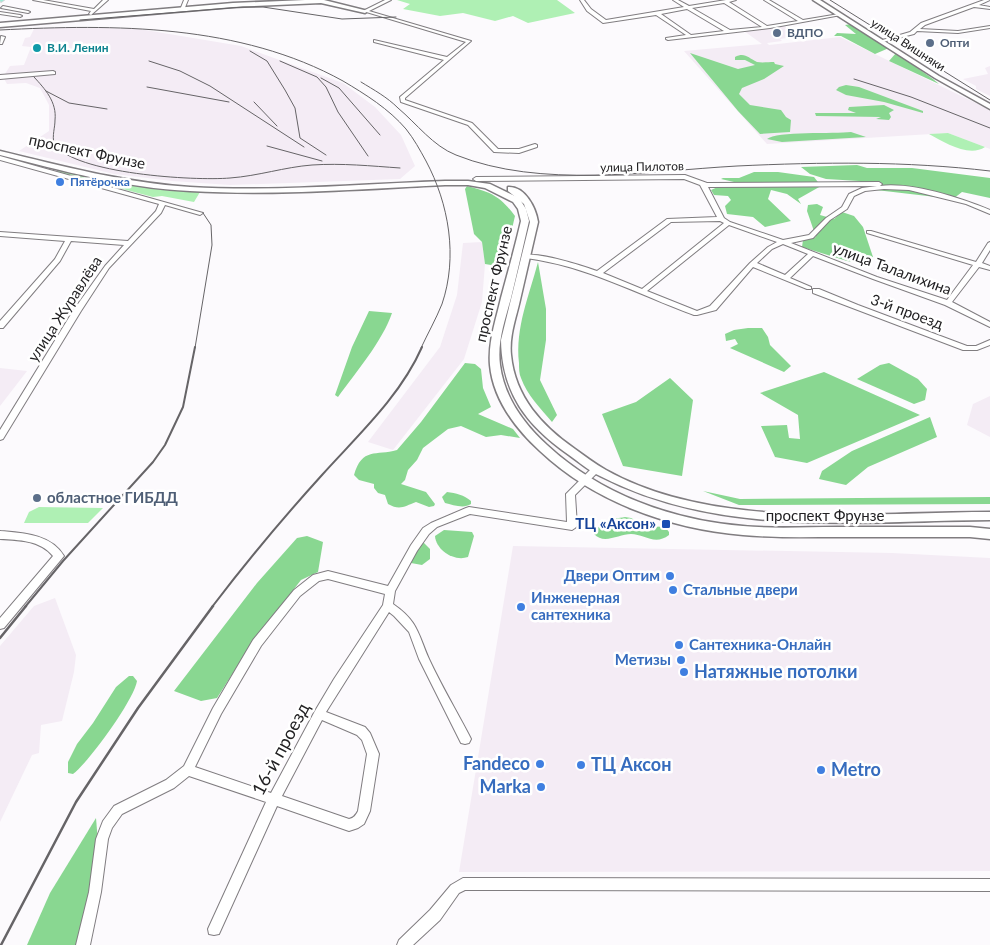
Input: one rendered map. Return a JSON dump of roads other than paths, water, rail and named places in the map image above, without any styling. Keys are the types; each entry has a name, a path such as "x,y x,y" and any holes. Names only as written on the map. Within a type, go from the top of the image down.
{"main road":[{"path":"0,25 92,13 322,0 365,12"},
{"name":"улица Вишняки","path":"816,0 937,77 990,107"},
{"name":"проспект Фрунзе","path":"0,149 54,168 146,182 218,187 476,179 510,189 530,204 534,215 534,222 506,340 506,357 511,382 522,405 543,430 571,454 595,470 625,486 658,498 706,510 792,517 990,516"},
{"name":"проспект Фрунзе","path":"0,153 54,168 132,184 189,189 261,191 445,183 487,186 504,192 516,200 522,209 525,221 495,342 495,366 501,390 511,410 527,431 547,452 585,481 645,508 713,527 790,533 970,532 990,534"}],"street":[{"path":"35,0 92,13 106,0"},
{"path":"182,9 186,0"},
{"path":"365,12 389,0"},
{"path":"582,0 589,10 605,22 734,0"},
{"path":"675,0 729,32"},
{"path":"766,0 802,21"},
{"path":"881,41 912,33 922,24 988,0"},
{"path":"1,4 12,2"},
{"path":"725,2 766,26"},
{"path":"0,13 26,14 1,4"},
{"path":"974,6 990,8"},
{"path":"365,12 469,41 402,98 403,101 470,124 496,151 520,151 535,146"},
{"path":"658,14 690,36"},
{"path":"668,39 840,15"},
{"path":"916,30 958,32 990,27"},
{"path":"0,43 3,37"},
{"path":"376,41 447,59"},
{"path":"0,77 53,73"},
{"path":"0,158 54,168 162,204 200,213"},
{"name":"улица Пилотов","path":"476,179 685,176 703,184 866,183 896,188"},
{"path":"510,189 510,183 520,179"},
{"path":"703,184 724,221"},
{"path":"526,256 547,258 598,273 697,313 713,308 752,264 770,248 783,242 811,237 828,219 845,208 852,195 864,189 896,188 917,190 990,212"},
{"name":"улица Журавлёва","path":"0,437 77,311 107,267 159,212 162,204"},
{"path":"598,273 669,220 724,221"},
{"path":"642,292 724,221"},
{"name":"улица Талалихина","path":"724,221 948,303 990,324"},
{"path":"869,232 990,268"},
{"path":"0,234 129,242"},
{"path":"0,326 58,260 69,239"},
{"path":"948,303 978,264 990,244"},
{"path":"786,278 812,254"},
{"name":"3-й проезд","path":"752,264 855,307 966,348 977,348 990,342"},
{"path":"83,945 102,839 107,825 118,810 170,784 188,770 217,710 257,643 305,585 316,578 328,574 390,591 420,538 434,525 465,511 473,510 572,526 570,494 595,470"},
{"path":"0,535 37,540 52,548 59,556 0,625"},
{"name":"16-й проезд","path":"214,929 274,799 319,714 388,606 390,591"},
{"path":"388,606 398,613 413,630 424,658 465,740"},
{"path":"188,770 349,825 354,824 360,820 364,811 373,754 366,737 361,731 319,714"},
{"path":"404,945 435,915 454,889 463,884 990,884"}],"railway":[{"path":"830,0 990,100"},
{"path":"80,20 243,7 263,7 342,19 396,17"},
{"path":"0,30 88,27 132,28 220,38 262,48 303,62 343,81 376,102 406,129 426,161 440,195 449,231 450,249 447,286 435,321 421,348"},
{"path":"250,51 267,61 285,90 295,108 300,138 326,155"},
{"path":"149,61 180,71 210,86 304,147"},
{"path":"280,61 317,77 326,87 338,112 368,156"},
{"path":"34,77 46,91"},
{"path":"321,78 339,88 380,135"},
{"path":"854,79 911,97 990,128"},
{"path":"361,82 389,100 448,151 489,165 523,172 559,175 631,174 737,166 832,163 927,165 990,171"},
{"path":"147,87 229,102"},
{"path":"46,91 69,103 107,109"},
{"path":"46,91 55,113 54,144 66,154 109,169 164,176 213,179 240,177 312,165 400,168"},
{"path":"254,102 277,126"},
{"path":"267,146 322,161"},
{"path":"195,348 212,245 211,225 203,213"},
{"path":"25,607 63,561 153,462 165,445 183,407 195,347"},
{"path":"212,607 279,524 390,399 402,383 422,347"},
{"path":"0,638 26,606"},
{"path":"1,945 76,802 138,708 213,606"}],"place":[{"name":"ВДПО","path":"777,33"},
{"name":"Опти","path":"930,43"},
{"name":"В.И. Ленин","path":"37,48"},
{"name":"Пятёрочка","path":"60,182"},
{"name":"областное ГИБДД","path":"37,498"},
{"name":"ТЦ «Аксон»","path":"666,524"},
{"name":"Двери Оптим","path":"670,576"},
{"name":"Стальные двери","path":"673,590"},
{"name":"Инженерная сантехника","path":"521,607"},
{"name":"Сантехника-Онлайн","path":"679,645"},
{"name":"Метизы","path":"681,660"},
{"name":"Натяжные потолки","path":"684,672"},
{"name":"Fandeco","path":"540,764"},
{"name":"ТЦ Аксон","path":"581,765"},
{"name":"Metro","path":"821,770"},
{"name":"Marka","path":"541,787"}]}
